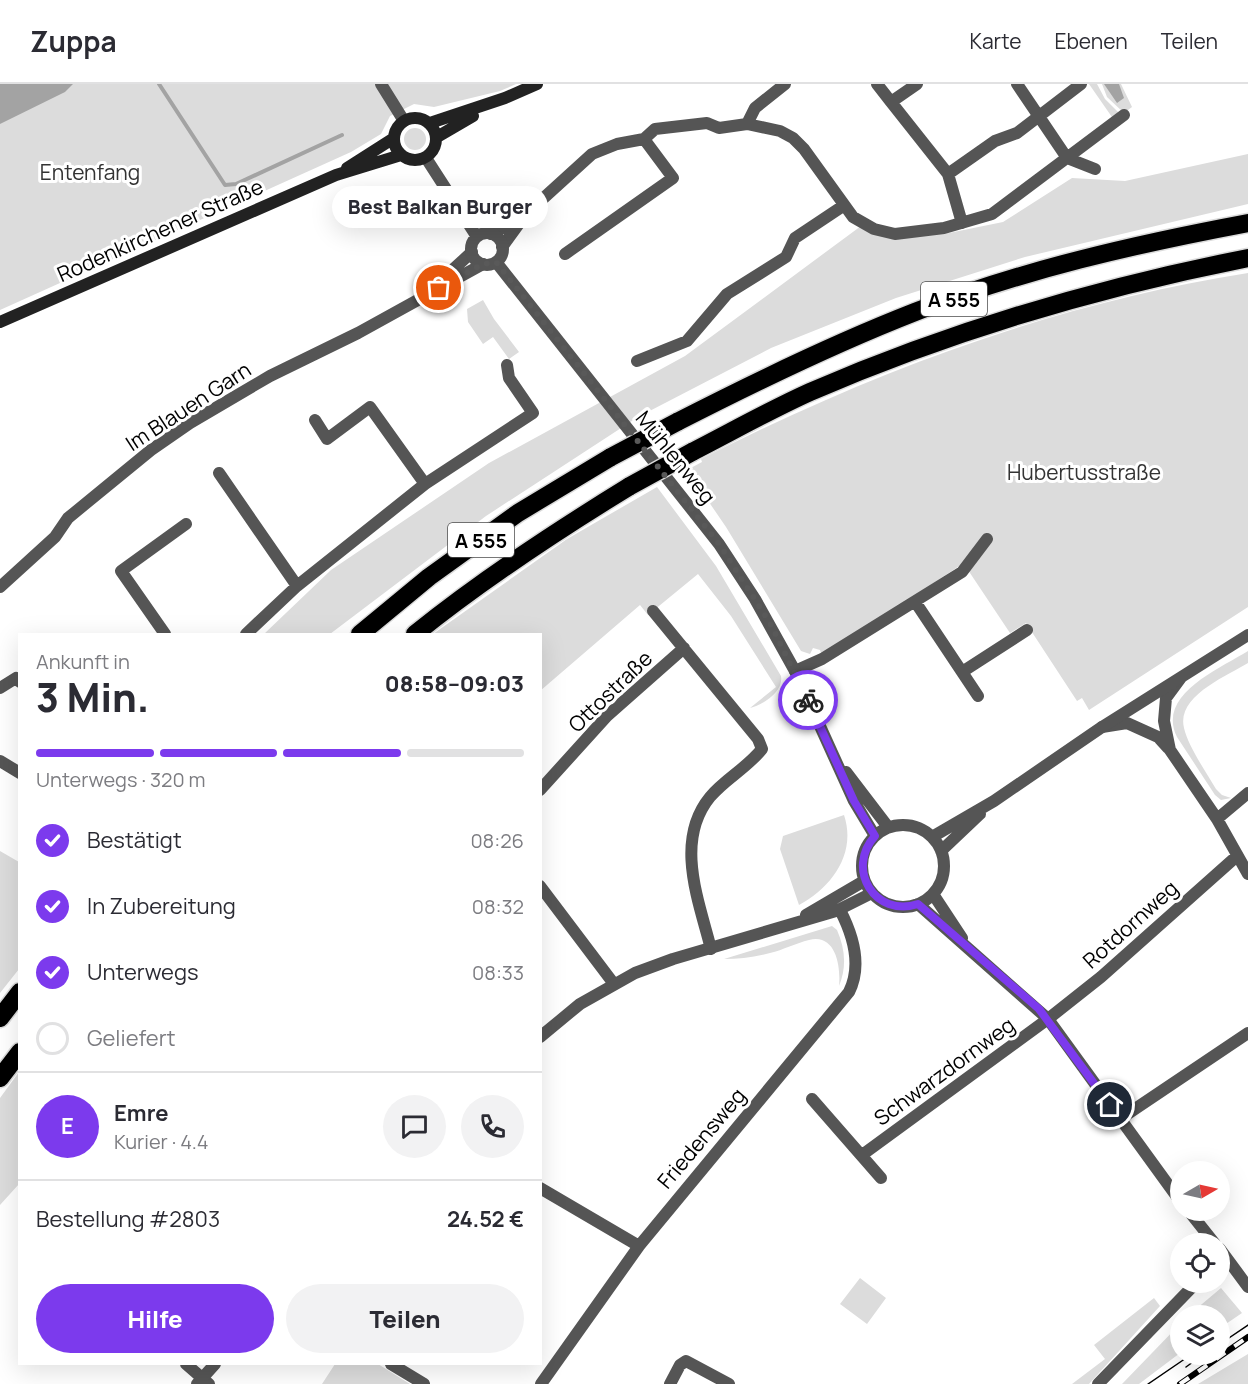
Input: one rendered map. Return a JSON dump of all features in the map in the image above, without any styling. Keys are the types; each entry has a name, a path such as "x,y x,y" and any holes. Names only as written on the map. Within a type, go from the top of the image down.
{"highway":[{"name":"A 555","path":"361,633 429,577 518,513 611,457 791,364 917,311 1025,275 1143,243 1248,223"},
{"name":"A 555","path":"416,633 540,541 630,486 808,393 939,341 1039,307 1160,276 1248,258"},
{"path":"0,1018 18,995"},
{"path":"0,1078 18,1055"}],"main road":[{"path":"404,121 412,118 430,123 505,98 537,84"},
{"path":"437,137 505,98"},
{"name":"Rodenkirchener Straße","path":"336,175 394,138 397,129 404,121"},
{"path":"426,158 433,151 437,137 430,123"},
{"path":"394,138 401,155"},
{"name":"Rodenkirchener Straße","path":"0,322 336,175 401,155 415,160 426,158"}],"street":[{"path":"381,84 404,121"},
{"path":"747,124 755,108 785,84"},
{"path":"877,84 948,174 962,223"},
{"path":"891,102 917,84"},
{"path":"1017,84 1067,158 1095,169"},
{"path":"948,174 995,141 1017,133 1081,84"},
{"path":"502,247 526,214 592,154 617,144 644,139 655,129 707,123 719,128 747,124 780,131 793,138 843,206 862,224 884,232 919,232 992,214 1053,166 1124,115"},
{"path":"565,254 673,178 644,139"},
{"path":"426,158 477,237"},
{"path":"636,361 659,355 687,341 727,294 786,257 795,238 843,206"},
{"path":"477,237 491,234 526,214"},
{"path":"490,263 502,253 499,240 491,234"},
{"path":"472,252 477,237"},
{"name":"Mühlenweg","path":"472,252 474,258 490,263 719,544 755,599 795,671 854,801 875,836"},
{"name":"Im Blauen Garn","path":"424,296 472,252"},
{"name":"Im Blauen Garn","path":"0,587 55,537 68,518 150,450 190,423 252,386 490,263"},
{"path":"247,633 297,586 425,484 533,413 509,378 507,365"},
{"path":"315,420 327,439 370,407 425,484"},
{"path":"219,473 297,586"},
{"path":"164,633 121,571 186,524"},
{"path":"795,671 822,659 916,603 962,572 987,539"},
{"path":"916,603 978,696"},
{"path":"653,611 758,739 762,749 711,796 695,829 693,875 697,906 711,949"},
{"path":"962,672 1027,630"},
{"path":"932,837 994,801 1102,728 1248,635"},
{"name":"Ottostraße","path":"542,788 608,717 684,648"},
{"path":"0,688 16,678 18,680"},
{"path":"1170,750 1164,721 1166,698 1180,680"},
{"path":"1102,728 1127,723 1158,736 1217,819 1248,874"},
{"name":"Mühlenweg","path":"834,757 888,827"},
{"path":"0,761 18,772"},
{"path":"1217,819 1248,793"},
{"path":"941,851 994,801"},
{"path":"910,826 932,837 941,851 943,874 933,894 918,904 897,907 883,902 872,893 864,881 863,857 875,836 888,827 910,826"},
{"name":"Rotdornweg","path":"1048,1019 1101,977 1237,856"},
{"path":"790,925 864,881"},
{"path":"542,889 614,984"},
{"path":"542,1035 580,1004 614,984 657,964 840,910 872,893"},
{"path":"933,894 969,949"},
{"path":"918,904 1048,1019 1170,1187"},
{"name":"Friedensweg","path":"541,1384 639,1246 849,992 854,978 855,958 851,936 840,910"},
{"name":"Schwarzdornweg","path":"862,1155 1048,1019"},
{"path":"1120,1119 1248,1033"},
{"path":"812,1099 862,1155 880,1179"},
{"path":"542,1189 639,1246"},
{"path":"1197,1221 1206,1233"},
{"path":"1230,1266 1248,1287"},
{"path":"1098,1384 1186,1293"},
{"path":"670,1384 680,1365 686,1361 729,1384"},
{"path":"187,1365 203,1382 214,1365"},
{"path":"393,1365 424,1384"}],"green space":[{"name":"Entenfang","path":"0,84 516,84 500,91 434,107 414,104 390,116 381,134 351,152 0,310"},
{"path":"1089,84 1097,84 1105,99 1121,115 1114,120"},
{"path":"1102,84 1121,84 1132,107 1124,113 1107,97"},
{"path":"415,128 423,131 426,139 423,147 415,150 407,147 404,139 407,131"},
{"path":"1248,154 1248,204 1025,257 896,298 771,348 638,417 486,516 331,633 265,633 331,570 489,463 685,356 861,226 944,234 1003,222 1072,178 1125,181"},
{"name":"Hubertusstraße","path":"1248,273 1248,607 1089,710 1082,698 1077,701 1026,623 1010,633 968,570 967,561 822,656 820,650 813,648 810,654 801,651 726,527 687,470 702,462 701,459 832,397 967,344 1106,302"},
{"path":"483,300 519,352 509,359 493,337 483,344 468,322 467,309"},
{"path":"657,487 716,566 781,676 776,692 766,701 750,708 776,687 731,616 698,574 648,615 640,605 542,689 542,633 434,633 567,539"},
{"path":"1248,651 1248,663 1205,688 1188,706 1184,717 1186,735 1198,759 1216,789 1222,795 1231,798 1221,800 1215,795 1177,737 1173,722 1175,708 1194,685"},
{"path":"844,815 847,843 838,868 821,889 799,905 780,849 783,836"},
{"path":"0,851 18,861 18,970 0,993"},
{"path":"832,926 837,930 843,951 844,965 839,986 838,961 835,953 831,946 818,939 804,941 759,956 724,959"},
{"path":"18,1073 18,1185 0,1205 0,1098"},
{"path":"860,1278 886,1298 867,1324 840,1304"},
{"path":"1215,1293 1225,1293 1242,1313 1230,1321 1230,1305 1201,1305"},
{"path":"1154,1298 1160,1306 1089,1384 1072,1384 1105,1359 1094,1345"},
{"path":"1170,1334 1170,1361 1139,1384 1122,1384"},
{"path":"1248,1354 1248,1384 1198,1384 1230,1365"},
{"path":"334,1365 380,1365 410,1384 322,1384"}],"shaded area":[{"path":"0,84 73,84 65,92 0,124"},
{"path":"1104,84 1119,84 1124,98 1117,103"}],"waterway":[{"path":"159,84 225,185 236,184 342,135"}],"tram line":[{"path":"1230,1337 1248,1325"},
{"path":"1148,1384 1176,1365"}],"railway":[{"path":"1180,1384 1248,1337"}],"way so far":[{"path":"439,288 483,264 496,262 719,544 770,623 808,700"}],"place":[{"name":"Best Balkan Burger","path":"439,288"}],"route":[{"path":"808,700 854,801 875,836 869,842 863,857 862,873 867,887 877,898 890,905 904,907 918,904 986,965 1021,992 1048,1019 1110,1105"}]}
